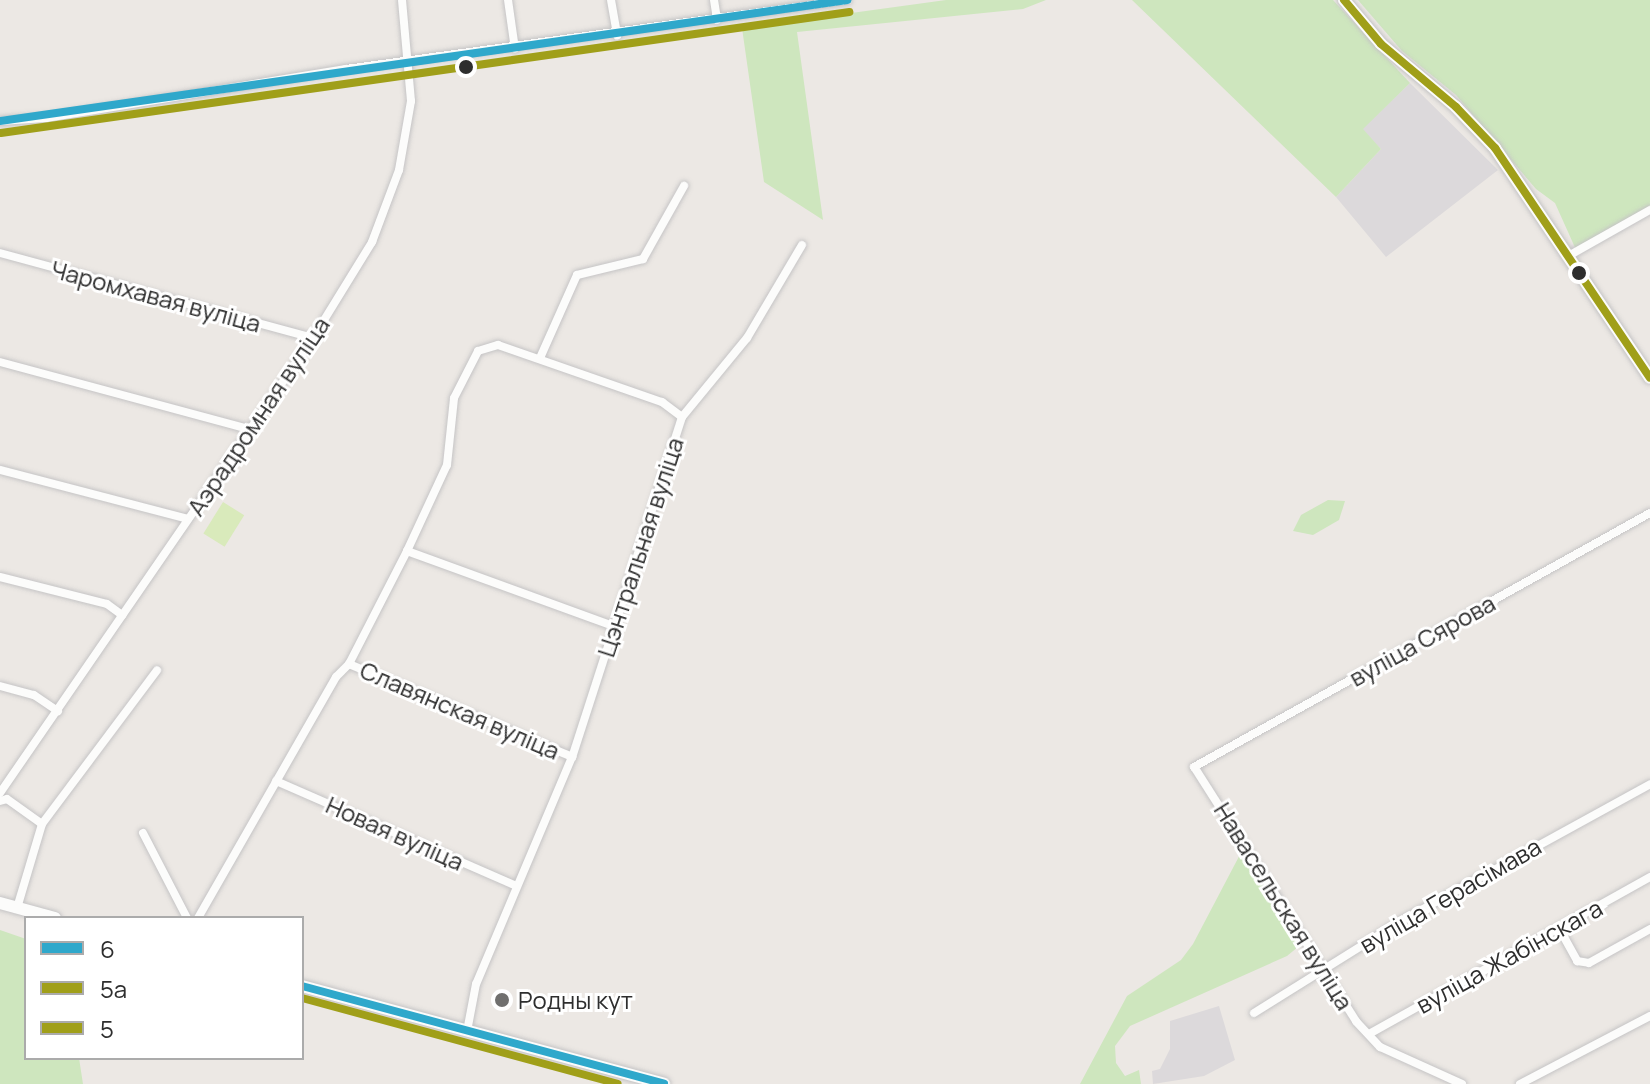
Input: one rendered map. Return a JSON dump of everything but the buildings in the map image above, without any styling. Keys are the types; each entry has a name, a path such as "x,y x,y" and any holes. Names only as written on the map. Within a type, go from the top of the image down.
{"street":[{"name":"Аэрадромная вуліца","path":"0,793 313,338 372,242 399,170 411,101 402,0"},
{"path":"508,0 515,49"},
{"path":"611,0 617,35"},
{"path":"714,0 717,20"},
{"path":"0,121 46,118 408,62 717,20 814,2 847,0"},
{"path":"1344,0 1381,44 1456,107 1495,148 1650,378"},
{"path":"540,358 577,275 643,259 684,186"},
{"path":"1570,255 1650,210"},
{"path":"682,417 747,338 802,245"},
{"name":"Чаромхавая вуліца","path":"0,253 313,338"},
{"name":"Цэнтральная вуліца","path":"199,916 336,677 349,664 407,551 447,465 454,398 478,351 498,345 662,402 682,417 619,599 616,627 572,757 514,885 476,984 467,1031"},
{"path":"0,362 249,429"},
{"path":"0,470 188,519"},
{"name":"вуліца Сярова","path":"1194,767 1650,513"},
{"path":"407,551 616,627"},
{"path":"0,577 107,604 122,615"},
{"name":"Славянская вуліца","path":"349,664 572,757"},
{"path":"17,908 42,824 157,670"},
{"path":"0,686 34,695 58,711"},
{"name":"Навасельская вуліца","path":"1194,767 1320,971 1369,1034 1401,1059 1462,1084"},
{"name":"Новая вуліца","path":"276,781 514,885"},
{"name":"вуліца Герасімава","path":"1254,1013 1320,971 1650,784"},
{"path":"0,801 7,799 42,824"},
{"path":"143,833 186,916"},
{"name":"вуліца Жабінскага","path":"1369,1034 1650,877"},
{"path":"0,903 47,916"},
{"path":"1559,928 1577,961 1589,963 1650,929"},
{"path":"304,987 664,1084"},
{"path":"1520,1084 1650,1016"}],"shaded area":[{"path":"1410,83 1498,170 1386,257 1336,197 1381,149 1362,129"},
{"path":"1219,1006 1235,1060 1204,1076 1153,1084 1152,1071 1160,1069 1170,1049 1170,1021"}],"green space":[{"path":"946,0 1046,0 1023,9 797,32 823,220 764,182 742,28"},
{"path":"1132,0 1333,0 1410,83 1363,129 1381,149 1336,197"},
{"path":"1358,0 1650,0 1650,208 1577,252 1555,203 1536,189 1456,95 1402,51"},
{"path":"1328,500 1345,501 1339,520 1313,535 1293,531 1301,515"},
{"path":"223,502 244,515 225,547 203,533"},
{"path":"1245,845 1304,942 1287,956 1130,1026 1115,1046 1116,1063 1125,1076 1139,1070 1141,1084 1080,1084 1127,996 1181,960 1193,944"},
{"path":"0,930 24,938 24,1060 79,1060 83,1084 0,1084"}],"transit line":[{"name":"6","path":"0,121 847,0"},
{"name":"5","path":"1344,0 1381,44 1456,107 1495,148 1650,378"},
{"name":"5а","path":"1,133 849,12"},
{"name":"6","path":"304,987 664,1084"},
{"name":"5а","path":"304,999 618,1084"}],"place":[{"name":"Родны кут","path":"502,1000"}]}
